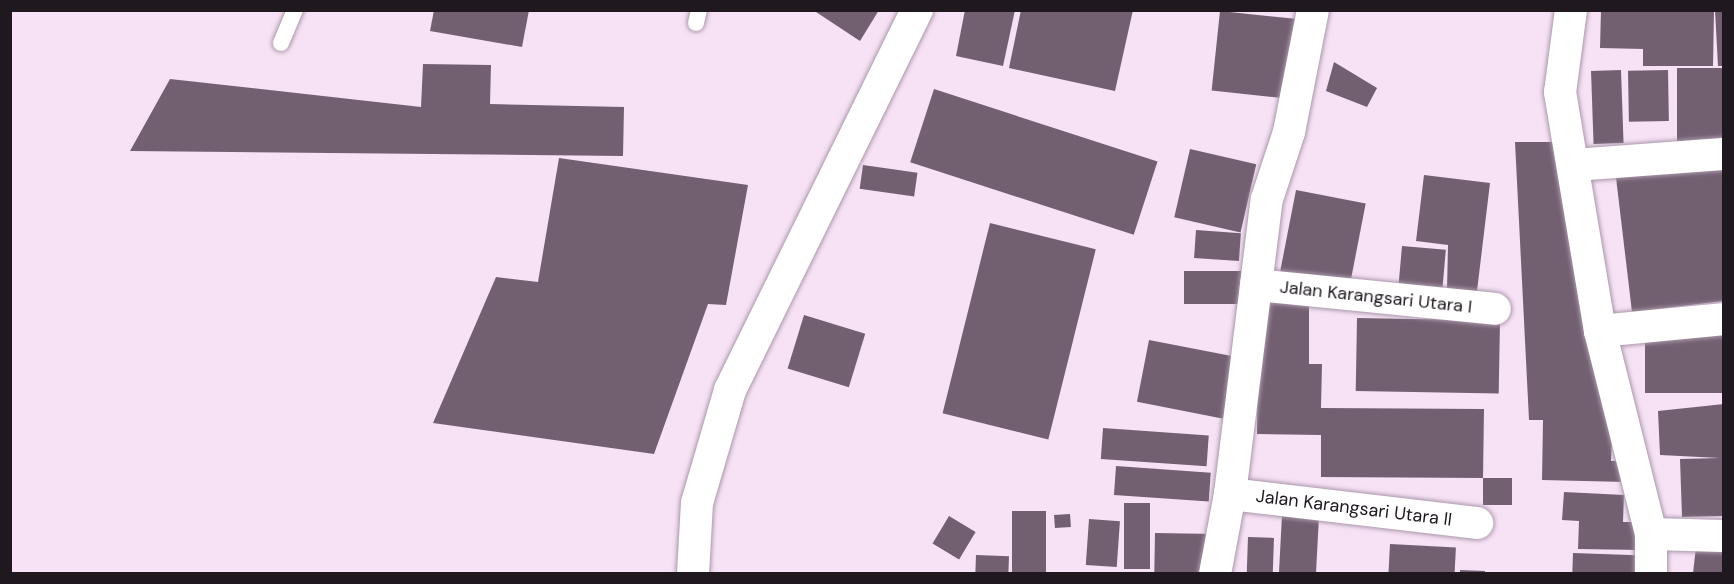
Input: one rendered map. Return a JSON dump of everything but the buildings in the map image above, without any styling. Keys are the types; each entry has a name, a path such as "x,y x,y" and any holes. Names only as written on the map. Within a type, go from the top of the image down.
{"street":[{"path":"693,573 697,503 727,399 917,10"},
{"path":"1215,573 1230,494 1267,199 1289,132 1313,10"},
{"path":"1571,10 1560,92 1600,331 1651,534 1651,573"},
{"path":"1573,165 1724,154"},
{"name":"Jalan Karangsari Utara I","path":"1256,285 1496,309"},
{"path":"1600,331 1724,319"},
{"name":"Jalan Karangsari Utara II","path":"1230,494 1477,523"},
{"path":"1651,534 1724,536"}],"lane":[{"path":"281,43 295,10"}]}
